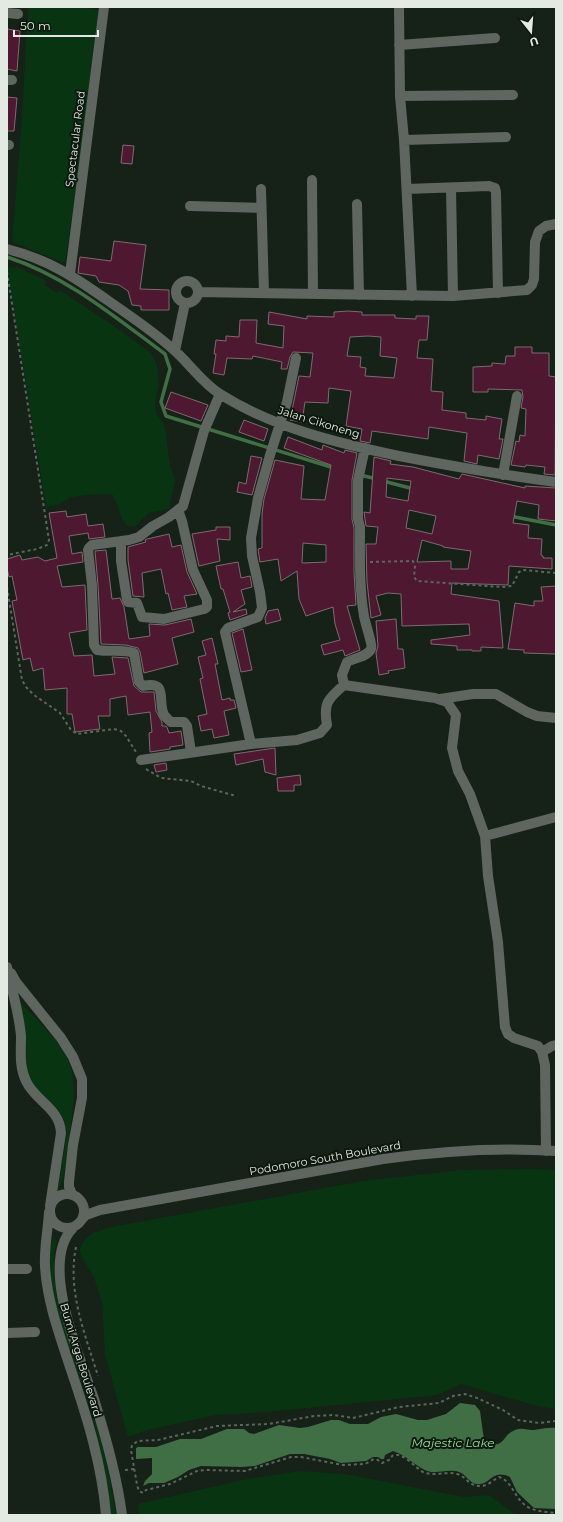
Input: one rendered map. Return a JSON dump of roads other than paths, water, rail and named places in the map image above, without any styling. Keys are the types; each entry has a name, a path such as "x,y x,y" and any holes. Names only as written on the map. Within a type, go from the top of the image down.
{"street":[{"name":"Spectacular Road","path":"70,274 104,7"},
{"path":"399,7 400,96 407,189 412,296"},
{"path":"7,13 18,14"},
{"path":"399,45 496,38"},
{"path":"400,96 513,95"},
{"path":"404,140 506,137"},
{"path":"312,180 313,294"},
{"path":"407,189 489,186 495,188 498,293"},
{"path":"451,188 453,296"},
{"path":"261,189 264,293"},
{"path":"357,204 359,295"},
{"path":"190,206 261,208"},
{"path":"198,292 453,296 527,290 532,285 535,242 539,231 546,226 556,224"},
{"name":"Jalan Cikoneng","path":"7,249 40,259 70,274 139,322 175,351 204,382 220,394 281,425 365,448 503,475 556,482"},
{"path":"189,282 197,288 198,292 194,301 185,303 180,301 176,292 180,284 189,282"},
{"path":"175,351 185,303"},
{"path":"251,744 225,632 228,628 258,617 262,608 252,556 251,538 258,498 271,451 281,425 296,358"},
{"path":"191,752 187,726 184,722 171,722 164,714 161,693 158,687 152,684 143,686 139,682 134,653 128,651 97,650 94,645 89,548 92,545 139,537 147,529 166,520 183,506 204,431 220,394"},
{"path":"503,475 518,396"},
{"path":"344,685 342,675 347,662 366,654 372,646 366,629 361,598 360,527 358,519 358,480 365,448"},
{"path":"358,480 364,488 363,501"},
{"path":"122,541 121,561 127,600 128,602 137,603 142,617 164,619 204,609 207,607 207,600 193,570 182,521 178,510"},
{"path":"141,760 251,744 297,740 320,733 327,725 324,711 328,699 344,685 435,698 447,702 456,715 452,748 458,771 470,794 485,836 488,876 498,942 505,1026 508,1034 514,1038 538,1046 542,1052 545,1065 551,1151"},
{"path":"440,699 473,694 496,694 532,714 556,718"},
{"path":"485,836 556,817"},
{"path":"7,967 16,982 61,1038 73,1057 82,1079 82,1098 73,1145 69,1187 72,1194 90,1208 100,1210"},
{"name":"Bumi Arga Boulevard","path":"7,967 18,1014 21,1036 22,1072 32,1092 52,1110 61,1126 45,1246 45,1266 51,1308 93,1441 100,1473 106,1515"},
{"path":"542,1052 556,1045"},
{"name":"Podomoro South Boulevard","path":"82,1219 86,1215 100,1210 383,1159 419,1154 502,1150 551,1151"},
{"path":"72,1194 56,1197 50,1209 50,1217 57,1226 62,1228 73,1228 78,1225 82,1219 84,1211 81,1201"},
{"name":"Bumi Arga Boulevard","path":"73,1228 65,1238 60,1254 60,1284 64,1306 73,1337 109,1450 122,1515"},
{"path":"7,1269 27,1269"},
{"path":"7,1333 35,1332"}],"water":[{"name":"Majestic Lake","path":"460,1403 475,1405 480,1411 484,1440 491,1443 499,1443 511,1432 518,1429 534,1430 556,1428 556,1509 534,1508 517,1492 510,1477 499,1475 481,1484 476,1484 471,1482 459,1472 431,1472 393,1451 385,1455 384,1459 373,1457 366,1461 341,1463 330,1459 304,1454 290,1454 255,1466 201,1466 189,1470 164,1483 149,1483 143,1486 145,1481 152,1474 152,1458 136,1459 136,1448 138,1447 156,1447 180,1439 201,1439 227,1429 244,1429 249,1433 254,1434 279,1425 300,1428 331,1420 339,1420 350,1424 368,1424 381,1417 396,1414 418,1420 427,1420 446,1414"}],"waterway":[{"path":"7,257 29,265 70,286 109,312 165,354 170,369 161,402 166,416 334,468"},
{"path":"360,475 377,479"},
{"path":"383,481 414,489"},
{"path":"510,516 556,525"}]}
